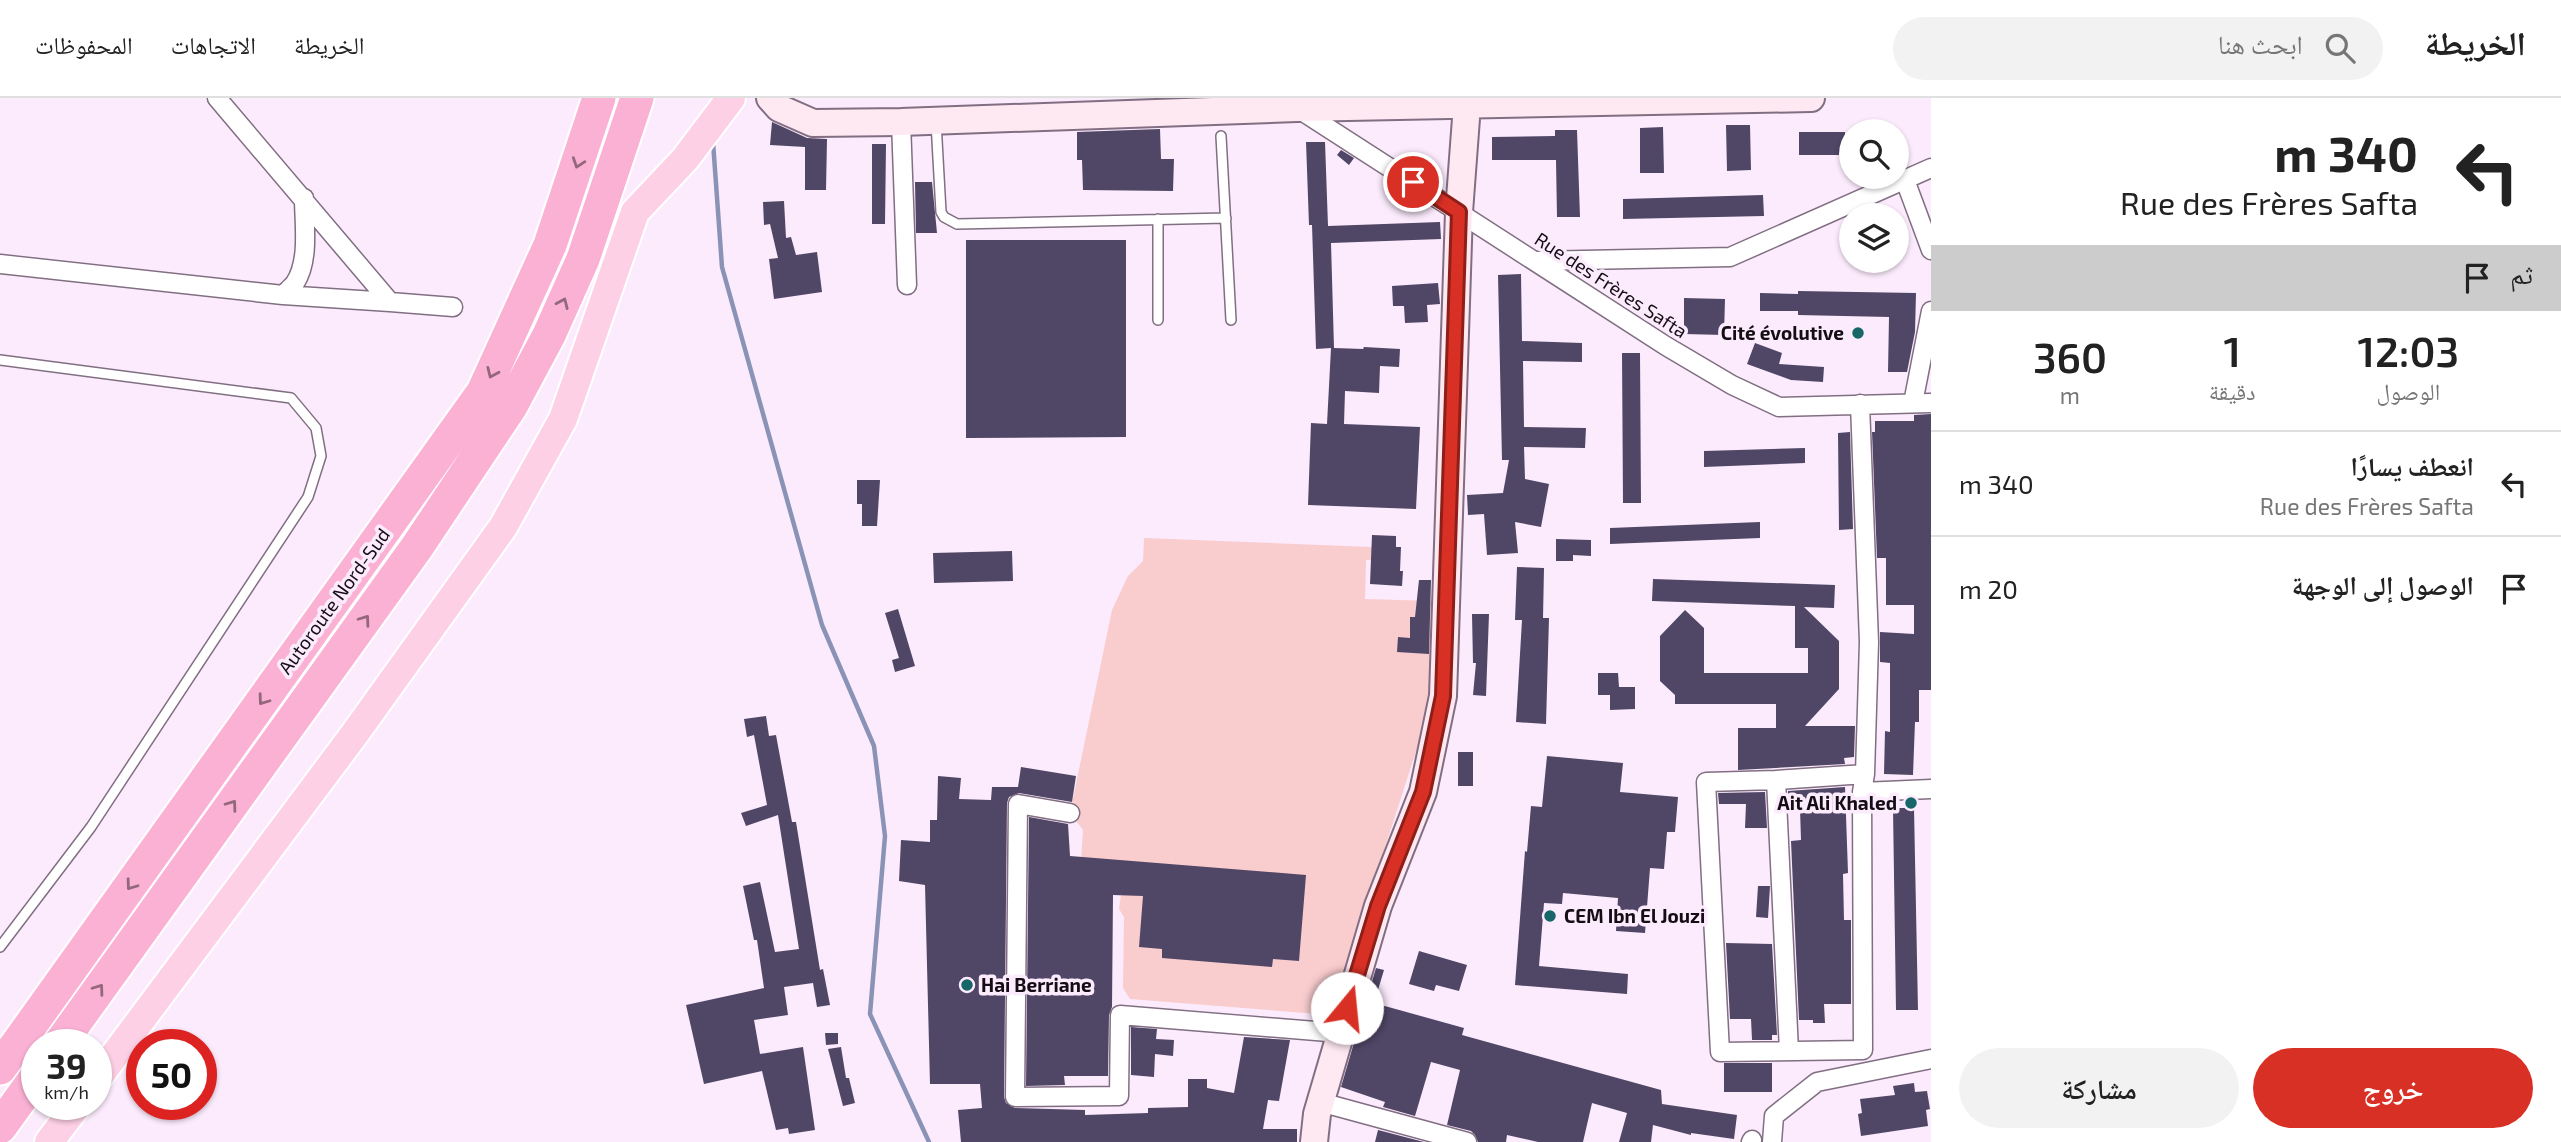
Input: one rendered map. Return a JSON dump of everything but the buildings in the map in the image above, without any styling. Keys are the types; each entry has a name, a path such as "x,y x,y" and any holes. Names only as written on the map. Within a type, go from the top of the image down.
{"highway":[{"name":"Autoroute Nord-Sud","path":"0,1068 483,392 550,244 599,98"},
{"name":"Autoroute Nord-Sud","path":"71,1029 417,547 511,406 549,335 583,260 637,98"},
{"path":"0,1127 21,1098"}],"main road":[{"path":"770,98 779,108 813,123 1568,100 1811,98"},
{"path":"112,1059 354,736 503,527 563,419 635,212 685,159 730,100"},
{"path":"1314,1142 1320,1102 1378,906 1423,792 1443,696 1459,212 1467,105"},
{"path":"50,1142 66,1120"}],"street":[{"path":"217,98 390,302"},
{"name":"Rue des Frères Safta","path":"1297,108 1666,346 1732,385 1779,407 1922,403"},
{"path":"901,122 907,285"},
{"path":"1909,178 1931,168"},
{"path":"1535,261 1730,257 1885,189"},
{"path":"1908,189 1931,250"},
{"path":"283,295 295,283 300,271 305,235 304,198"},
{"path":"0,264 283,295 453,307"},
{"path":"1922,403 1931,311"},
{"path":"1860,404 1869,642 1865,774 1861,792 1863,1050 1720,1052 1706,782 1865,774"},
{"path":"1776,780 1789,1051"},
{"path":"1861,792 1931,789"},
{"path":"1070,813 1017,804 1015,1097 1119,1096 1120,1015 1340,1033"},
{"path":"1772,1142 1773,1116 1817,1082 1931,1059"},
{"path":"1320,1102 1466,1142"}],"lane":[{"path":"936,121 941,212 957,224 1226,218"},
{"path":"1222,136 1231,320"},
{"path":"1158,219 1158,320"},
{"path":"0,359 290,398 316,428 321,456 308,498 91,827 0,947"}],"shaded area":[{"path":"1144,538 1396,548 1393,561 1366,560 1365,599 1433,601 1428,714 1331,1015 1130,999 1123,988 1124,917 1119,909 1121,894 1079,893 1083,830 1070,813 1112,610 1128,576 1143,561"}],"waterway":[{"path":"713,142 722,267 822,625 874,746 885,836 870,1014 929,1142"}],"place":[{"name":"Cité évolutive","path":"1858,333"},
{"name":"Ait Ali Khaled","path":"1911,803"},
{"name":"CEM Ibn El Jouzi","path":"1550,916"},
{"name":"Hai Berriane","path":"967,985"}],"route":[{"path":"1347,1008 1378,906 1423,792 1443,696 1459,212 1413,182"}]}
